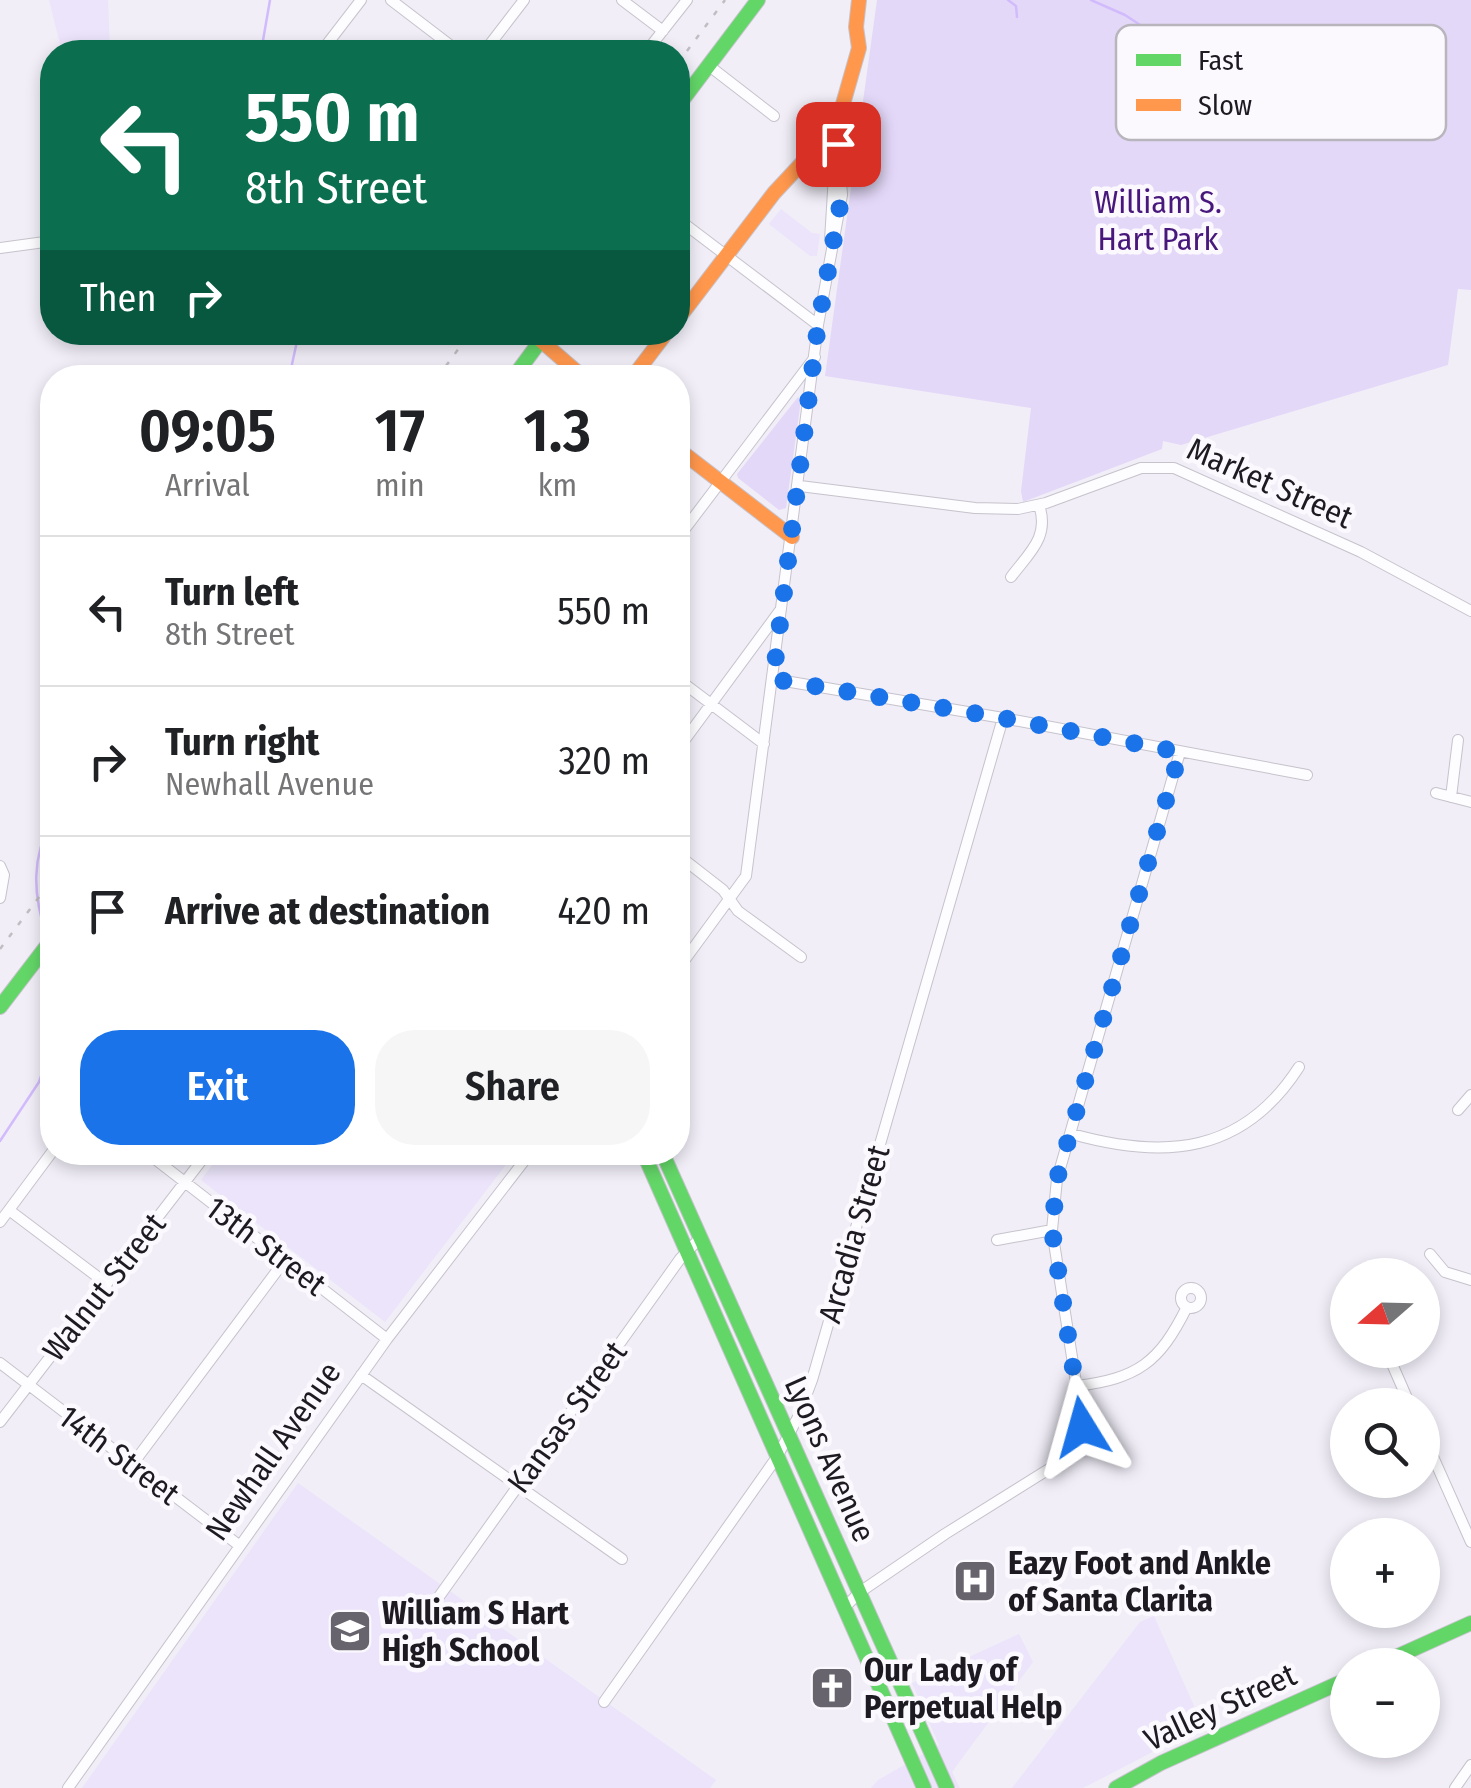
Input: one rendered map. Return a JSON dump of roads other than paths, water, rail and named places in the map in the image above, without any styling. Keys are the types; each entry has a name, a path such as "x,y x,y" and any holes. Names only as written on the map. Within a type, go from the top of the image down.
{"main road":[{"path":"690,90 758,0"},
{"path":"774,193 843,131 839,118 859,48 856,27 860,0"},
{"path":"690,303 774,193 805,136 809,116 825,110 836,96 850,33 856,27"},
{"path":"825,110 839,118"},
{"path":"805,136 826,147"},
{"path":"549,345 570,365"},
{"path":"642,365 657,345"},
{"path":"690,458 792,537"},
{"path":"0,1007 40,955"},
{"name":"Lyons Avenue","path":"649,1165 924,1788"},
{"name":"Lyons Avenue","path":"668,1165 946,1788"},
{"path":"1416,1648 1471,1623"},
{"name":"Valley Street","path":"1116,1788 1330,1687"}],"street":[{"path":"331,40 361,0"},
{"path":"391,0 443,40"},
{"path":"493,40 524,0"},
{"path":"622,0 663,32"},
{"path":"656,40 687,0"},
{"path":"708,65 774,116"},
{"path":"690,954 746,876 830,256 834,174 826,147"},
{"path":"690,228 818,325"},
{"path":"0,248 40,243"},
{"path":"690,522 815,356"},
{"name":"Market Street","path":"800,486 975,508 1018,509 1040,505 1141,468 1174,468 1361,552 1471,612"},
{"path":"1011,577 1042,533 1044,518 1040,505"},
{"path":"690,732 782,607"},
{"path":"773,679 1307,776"},
{"path":"690,687 764,744"},
{"name":"Arcadia Street","path":"604,1702 777,1457 812,1380 1003,718"},
{"path":"1451,797 1458,740"},
{"path":"845,1606 860,1592 1073,1454 1082,1427 1052,1230 1057,1179 1180,752"},
{"path":"1436,793 1471,802"},
{"path":"690,864 723,890 738,911 801,958"},
{"path":"0,866 4,886 0,898"},
{"path":"1072,1134 1129,1148 1166,1147 1216,1138 1268,1109 1299,1067"},
{"path":"1458,1110 1471,1094"},
{"path":"0,1222 42,1165"},
{"name":"13th Street","path":"161,1165 387,1339"},
{"name":"Walnut Street","path":"0,1422 198,1165"},
{"name":"Newhall Avenue","path":"68,1788 361,1374 521,1165"},
{"path":"9,1210 106,1284"},
{"path":"997,1240 1052,1230"},
{"name":"Kansas Street","path":"438,1598 686,1252 700,1238"},
{"path":"1430,1254 1444,1272 1471,1280"},
{"path":"132,1465 286,1260"},
{"path":"1077,1386 1111,1382 1143,1369 1158,1354 1186,1308"},
{"name":"14th Street","path":"0,1363 240,1546"},
{"path":"361,1374 622,1559"},
{"path":"1440,1472 1471,1542"},
{"path":"1454,1788 1471,1765"}],"waterway":[{"path":"263,40 270,0"},
{"path":"1008,0 1016,6 1017,17"},
{"path":"1091,0 1140,25"},
{"path":"292,365 296,345"},
{"path":"40,848 36,876 40,912"},
{"path":"0,1141 40,1079"}],"railway":[{"path":"690,47 725,0"},
{"path":"447,365 461,345"},
{"path":"0,949 40,896"}],"place":[{"name":"Eazy Foot and Ankle of Santa Clarita","path":"975,1581"},
{"name":"William S Hart High School","path":"350,1631"},
{"name":"Our Lady of Perpetual Help","path":"832,1688"}],"park label":[{"name":"William S. Hart Park","path":"1158,220"}]}
